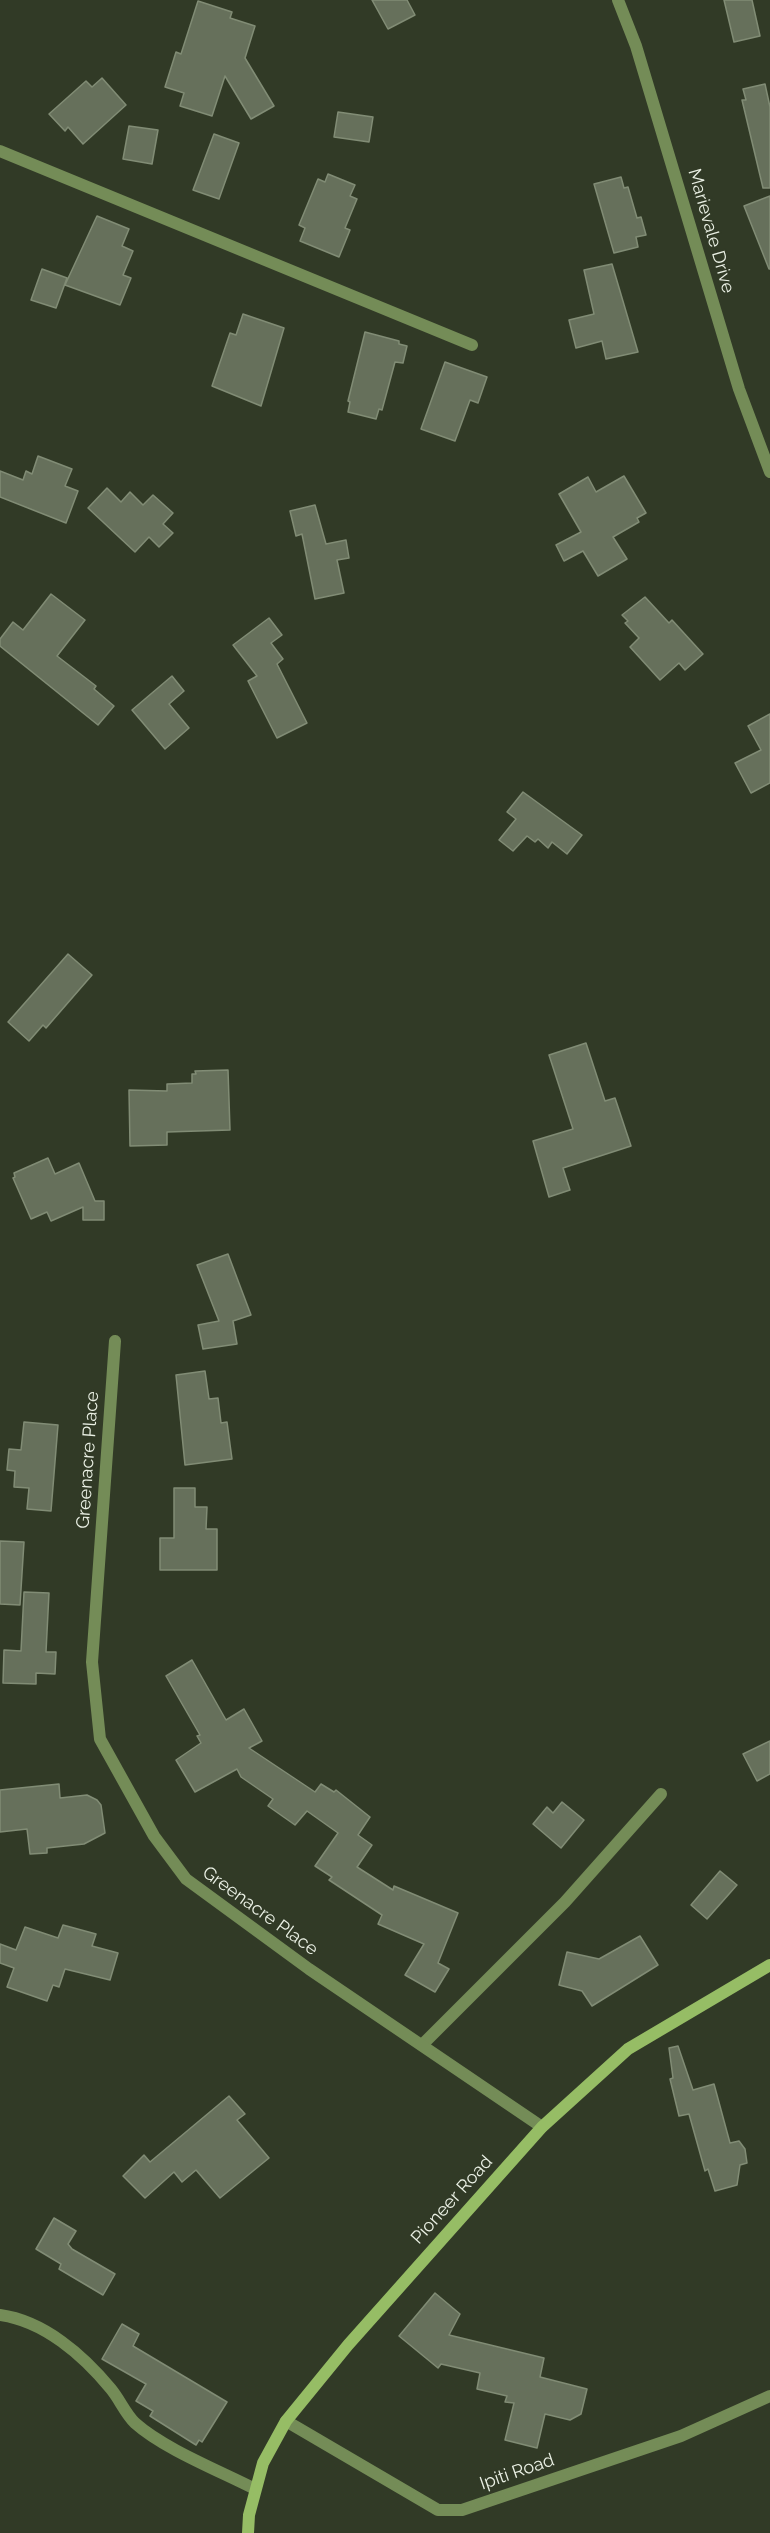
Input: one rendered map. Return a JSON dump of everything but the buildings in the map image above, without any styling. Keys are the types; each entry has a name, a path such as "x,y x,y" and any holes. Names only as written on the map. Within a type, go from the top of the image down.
{"main road":[{"name":"Pioneer Road","path":"248,2533 255,2489 263,2463 286,2421 356,2336 542,2127 628,2049 770,1965"}],"street":[{"name":"Marievale Drive","path":"618,0 636,46 739,389 770,472"},
{"path":"0,151 472,345"},
{"name":"Greenacre Place","path":"114,1341 92,1662 100,1739 154,1836 186,1879 309,1969 542,2127"},
{"path":"422,2046 565,1902 661,1794"},
{"path":"0,2314 24,2319 60,2342 105,2382 136,2423 157,2438 255,2489"},
{"name":"Ipiti Road","path":"286,2421 438,2510 462,2510 681,2436 770,2396"}]}
